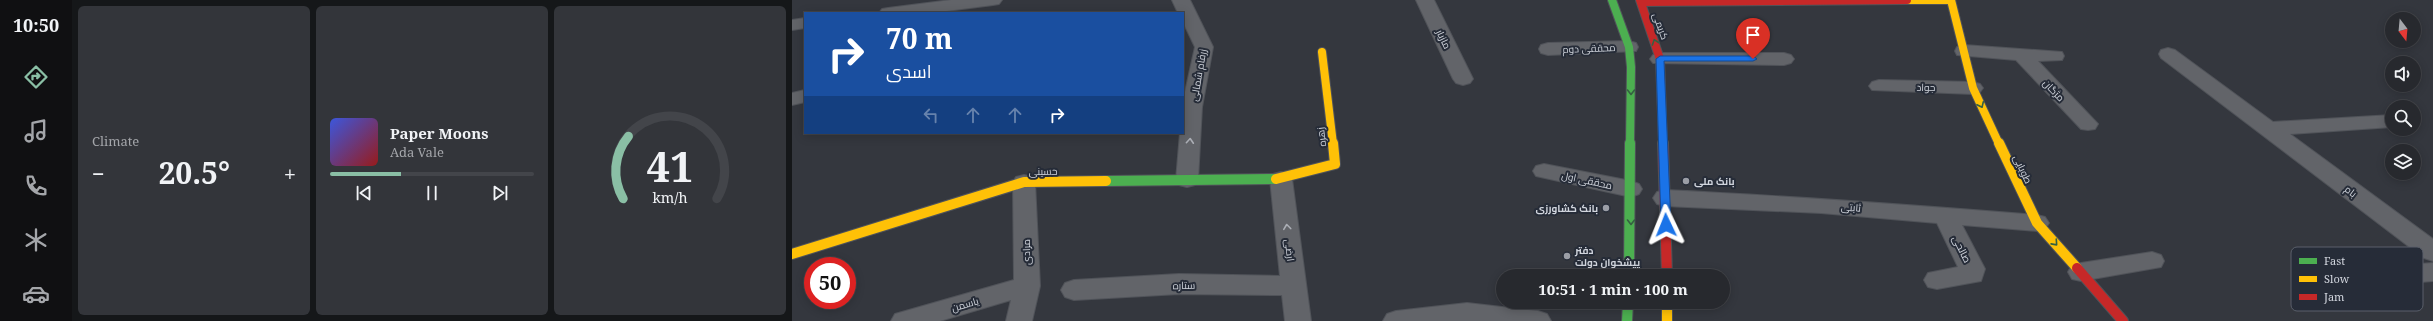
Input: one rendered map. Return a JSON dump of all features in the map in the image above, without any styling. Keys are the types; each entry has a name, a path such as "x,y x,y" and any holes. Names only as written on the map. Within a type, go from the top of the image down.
{"street":[{"path":"896,12 993,0"},
{"name":"زرفام شمالی","path":"1181,0 1204,46 1189,94 1187,180"},
{"name":"مازیار","path":"1425,0 1463,79"},
{"path":"1612,0 1630,47 1631,189 1629,269"},
{"path":"1640,1 1951,0"},
{"name":"طوبایی","path":"1951,0 1973,88 2037,223 2123,321"},
{"name":"کریمی","path":"1640,1 1660,59 1667,269"},
{"path":"792,25 804,23"},
{"name":"محققی دوم","path":"1548,49 1630,47"},
{"path":"1964,50 2021,55 2055,56"},
{"name":"زهره","path":"1281,179 1335,164 1322,52"},
{"name":"بام","path":"2168,54 2433,252"},
{"name":"مژگان","path":"2021,55 2088,124"},
{"path":"1660,59 1784,59"},
{"name":"جواد","path":"1879,86 1973,88"},
{"path":"792,99 804,96"},
{"path":"2270,129 2385,121"},
{"name":"محققی اول","path":"1544,171 1631,189"},
{"name":"حسینی","path":"792,254 1024,182 1281,179"},
{"name":"ارضی","path":"1281,179 1298,321"},
{"name":"مرادی","path":"1019,321 1027,286 1024,182"},
{"name":"ثابتی","path":"1665,198 1945,214 2037,223"},
{"name":"صالحی","path":"1937,280 1972,274 1972,269 1945,214"},
{"path":"2081,272 2152,261"},
{"path":"2423,273 2433,272"},
{"name":"ستاره","path":"1074,290 1179,284 1295,286"},
{"name":"یاسمن","path":"904,321 1027,286"},
{"path":"1627,321 1628,309"},
{"path":"1667,309 1667,321"},
{"path":"1396,321 1466,313 1538,321"}],"traffic: fast":[{"path":"1612,0 1629,47 1631,67 1629,269"},
{"path":"1106,181 1276,179"},
{"path":"1627,321 1628,309"}],"traffic: slow":[{"path":"1907,0 1951,0 1973,88 2037,223 2077,268"},
{"path":"1276,179 1335,164 1322,52"},
{"path":"792,254 1024,182 1106,181"},
{"path":"1667,309 1667,321"}],"traffic: jam":[{"path":"1640,0 1660,59 1667,269"},
{"path":"1641,2 1907,0"},
{"path":"2077,268 2123,321"}],"place":[{"name":"بانک ملی","path":"1686,181"},
{"name":"بانک کشاورزی","path":"1606,208"},
{"name":"دفتر پیشخوان دولت","path":"1567,256"}],"route":[{"path":"1666,225 1660,59 1753,59"}]}
